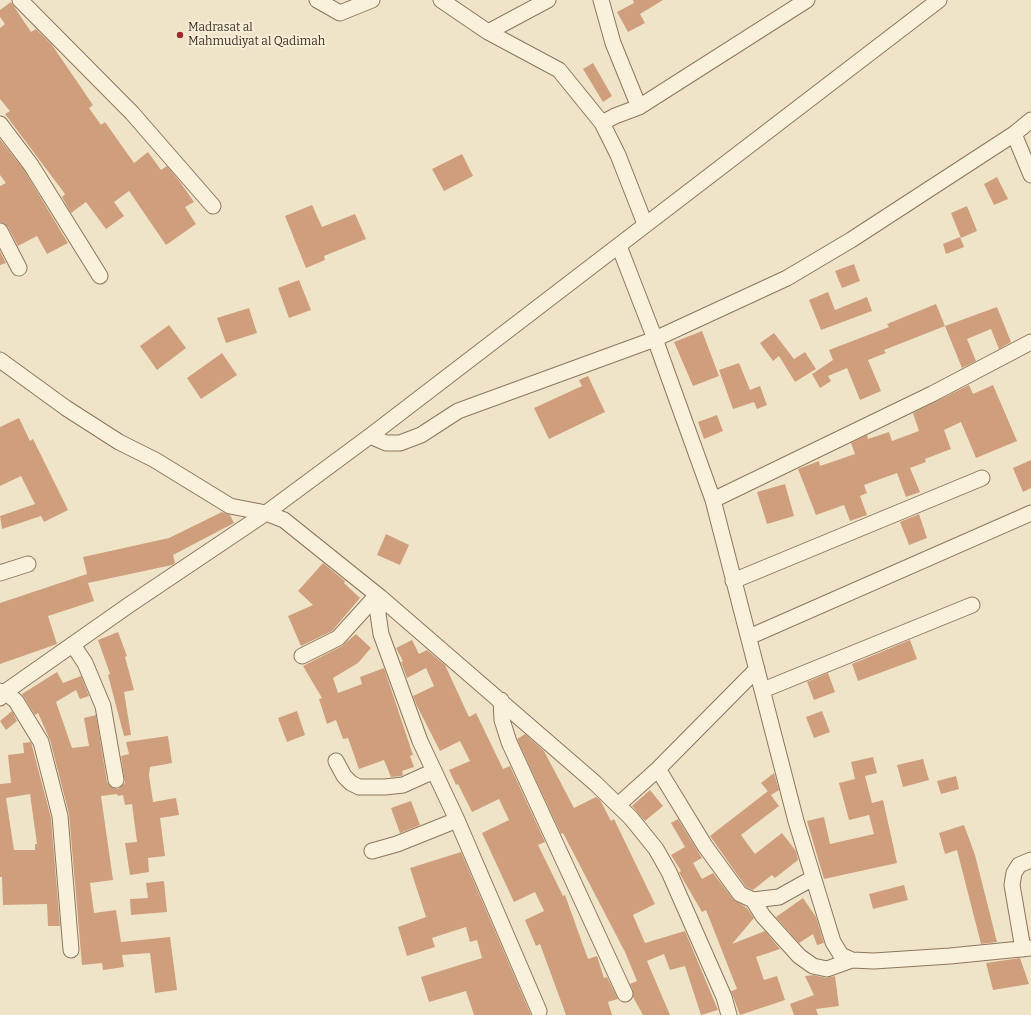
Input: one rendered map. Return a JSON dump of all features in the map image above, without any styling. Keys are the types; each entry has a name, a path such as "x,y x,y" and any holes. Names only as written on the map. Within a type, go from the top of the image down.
{"street":[{"path":"20,0 132,113 213,206"},
{"path":"317,0 340,13 372,0"},
{"path":"441,0 488,32 559,70 602,123 618,155 645,224"},
{"path":"488,32 548,0"},
{"path":"601,0 613,43 639,107"},
{"path":"602,123 639,107 807,0"},
{"path":"71,950 60,816 41,742 16,701 2,694 129,605 266,513 370,436 939,0"},
{"path":"370,436 386,443 400,443 421,435 458,411 655,339 787,278 851,240 1014,134 1031,120"},
{"path":"0,124 31,165 100,276"},
{"path":"1014,134 1031,175"},
{"path":"0,231 19,268"},
{"path":"619,246 655,339 713,500 796,821 833,942 841,955 852,960"},
{"path":"713,500 925,397 1031,342"},
{"path":"0,360 66,408 118,442 155,460 230,506 266,513 284,520 379,596 501,700 618,805 656,849 669,872 724,997 729,1015"},
{"path":"733,581 982,478"},
{"path":"749,637 1031,512"},
{"path":"0,573 28,564"},
{"path":"302,656 338,638 379,596"},
{"path":"379,596 378,614 381,634 420,742 457,820 539,1011"},
{"path":"763,690 972,605"},
{"path":"72,645 85,663 103,706 116,780"},
{"path":"618,805 658,769 758,670"},
{"path":"501,700 502,720 509,742 625,994"},
{"path":"336,761 344,776 358,787 385,787 402,784 434,770"},
{"path":"658,769 705,846 740,894 753,900 779,897 813,878"},
{"path":"372,851 398,844 457,820"},
{"path":"753,900 763,916 799,956 813,966 827,969 852,960 897,960 1027,949 1012,884 1014,873 1019,865 1031,860"}],"building":[{"path":"633,0 663,0 640,14 645,23 628,32 617,12 634,3"},
{"path":"11,2 31,32 36,29 52,45 93,105 89,108 101,125 105,122 134,163 148,152 161,170 167,166 194,202 185,207 196,224 166,245 129,191 114,202 124,216 106,229 86,202 71,213 62,197 65,194 5,114 10,111 0,99 0,28 5,24 0,17 0,10"},
{"path":"593,63 612,96 603,102 583,69"},
{"path":"0,139 24,170 68,243 47,254 37,236 18,246 8,227 0,222 0,186 6,183 0,175"},
{"path":"462,154 473,176 444,191 432,169"},
{"path":"997,177 1008,199 994,205 984,184"},
{"path":"312,205 322,227 355,214 366,239 324,256 325,260 306,268 285,216"},
{"path":"967,206 977,231 961,238 951,213"},
{"path":"960,237 964,247 946,254 943,244"},
{"path":"0,251 6,263 0,265"},
{"path":"854,264 860,281 842,288 835,271"},
{"path":"299,280 311,310 289,318 278,288"},
{"path":"828,292 835,310 867,297 872,311 821,330 809,300"},
{"path":"936,304 945,326 884,350 886,353 868,360 881,391 860,400 847,368 828,376 831,381 820,388 812,374 833,360 829,350 889,327 887,324"},
{"path":"997,307 1011,342 999,349 991,329 967,339 976,361 962,368 945,326"},
{"path":"249,308 257,333 226,343 217,318"},
{"path":"169,325 186,348 157,370 140,346"},
{"path":"702,331 719,376 693,386 674,342"},
{"path":"774,333 794,359 805,352 816,369 795,382 779,356 773,361 760,343"},
{"path":"222,353 237,375 201,399 187,378"},
{"path":"739,363 750,390 760,386 767,405 757,409 754,402 733,409 719,370"},
{"path":"588,376 605,412 549,439 534,408 582,386 579,380"},
{"path":"969,385 973,394 993,385 1017,441 976,458 961,422 944,430 951,449 925,459 926,462 910,468 920,492 906,497 897,473 864,485 867,493 860,496 867,515 850,521 844,505 816,515 798,469 819,461 820,466 855,454 851,443 867,435 868,439 889,432 892,441 919,431 913,413"},
{"path":"717,415 723,431 704,439 698,422"},
{"path":"19,418 30,441 33,439 68,510 44,522 41,516 2,529 0,516 35,504 21,476 0,486 0,427"},
{"path":"1031,460 1031,488 1023,492 1013,468"},
{"path":"785,484 794,516 767,524 757,492"},
{"path":"222,512 230,515 234,523 173,555 175,563 172,565 88,583 94,601 48,616 57,644 0,664 0,603 87,574 83,557 169,538"},
{"path":"919,514 927,538 909,545 900,522"},
{"path":"386,534 409,545 400,565 377,555"},
{"path":"323,563 345,581 344,583 360,598 332,631 301,646 288,616 313,605 298,591"},
{"path":"118,632 127,656 125,657 134,690 124,692 131,735 124,736 108,675 110,674 98,640"},
{"path":"356,634 371,648 358,663 333,678 338,693 362,684 360,677 384,668 413,755 410,756 414,767 402,771 403,775 401,776 391,777 384,760 359,769 348,738 343,739 336,720 327,724 319,699 322,698 303,666 342,646"},
{"path":"412,640 419,654 427,650 445,665 469,717 476,713 503,769 510,766 545,842 538,845 563,896 565,895 588,959 597,956 604,978 607,977 618,999 608,1002 612,1015 566,1015 540,944 536,946 525,920 544,911 535,892 514,902 482,833 509,820 499,799 472,812 458,784 456,785 449,770 470,761 460,741 440,751 417,706 413,696 434,686 426,668 407,678 401,662 403,661 396,648"},
{"path":"910,640 917,659 858,681 852,664"},
{"path":"57,672 63,683 81,676 89,696 80,699 76,690 56,702 72,748 89,746 84,718 96,715 107,782 113,788 118,789 125,783 121,756 129,754 126,742 168,736 172,763 150,767 149,775 153,802 176,798 179,815 160,818 165,856 148,858 149,872 130,875 125,843 137,842 132,804 125,805 123,795 118,796 117,794 101,796 113,880 90,883 94,913 116,910 121,942 170,937 177,990 155,993 150,953 122,955 124,967 103,970 102,963 82,965 69,814 50,740 38,713 35,715 22,694"},
{"path":"828,673 835,692 814,700 807,682"},
{"path":"12,711 17,721 6,730 0,721"},
{"path":"297,711 305,735 287,742 278,718"},
{"path":"822,711 830,732 814,738 806,717"},
{"path":"525,734 544,751 574,808 596,797 600,800 611,821 614,819 655,904 633,915 645,943 685,931 718,1010 701,1015 685,966 670,970 664,954 647,961 670,1015 643,1015 633,997 633,991 630,984 637,981 625,952 563,833 561,834 517,739"},
{"path":"31,742 51,818 60,926 48,926 47,904 3,905 2,877 0,877 0,784 11,783 8,755 24,753 23,743","holes":["30,794 37,844 35,844 35,850 14,850 6,798"]},
{"path":"873,757 877,773 865,776 872,803 883,800 897,863 824,879 807,821 824,817 830,844 874,834 869,815 849,820 839,783 855,779 851,762"},
{"path":"923,759 929,780 903,787 897,765"},
{"path":"774,773 779,790 771,795 761,783"},
{"path":"956,776 959,789 941,794 937,781"},
{"path":"650,790 663,806 645,821 632,806"},
{"path":"768,791 779,806 741,835 755,854 782,833 796,851 798,860 775,878 772,875 753,890 746,887 710,836"},
{"path":"411,801 420,825 400,833 391,808"},
{"path":"678,819 702,858 693,863 702,879 713,873 733,899 747,908 754,918 732,944 765,931 780,949 756,957 764,980 777,976 785,1000 740,1015 731,991 737,989 706,910 702,912 681,876 679,872 681,871 671,855 685,847 671,823"},
{"path":"964,825 975,855 997,942 981,944 957,850 945,854 939,833"},
{"path":"461,852 531,1015 474,1015 466,991 429,1002 421,977 482,958 477,940 470,942 466,927 432,938 435,947 407,956 398,927 426,917 410,868"},
{"path":"164,881 167,912 131,915 130,899 148,898 146,883"},
{"path":"904,885 908,900 873,909 869,894"},
{"path":"803,898 816,917 824,943 817,945 813,934 799,943 776,917"},
{"path":"1020,958 1029,984 993,990 986,963"},
{"path":"814,975 826,978 835,976 839,1006 816,1009 818,1015 794,1015 790,1004 814,995 805,976"}],"place":[{"name":"Madrasat al Mahmudiyat al Qadimah","path":"180,35"}]}
